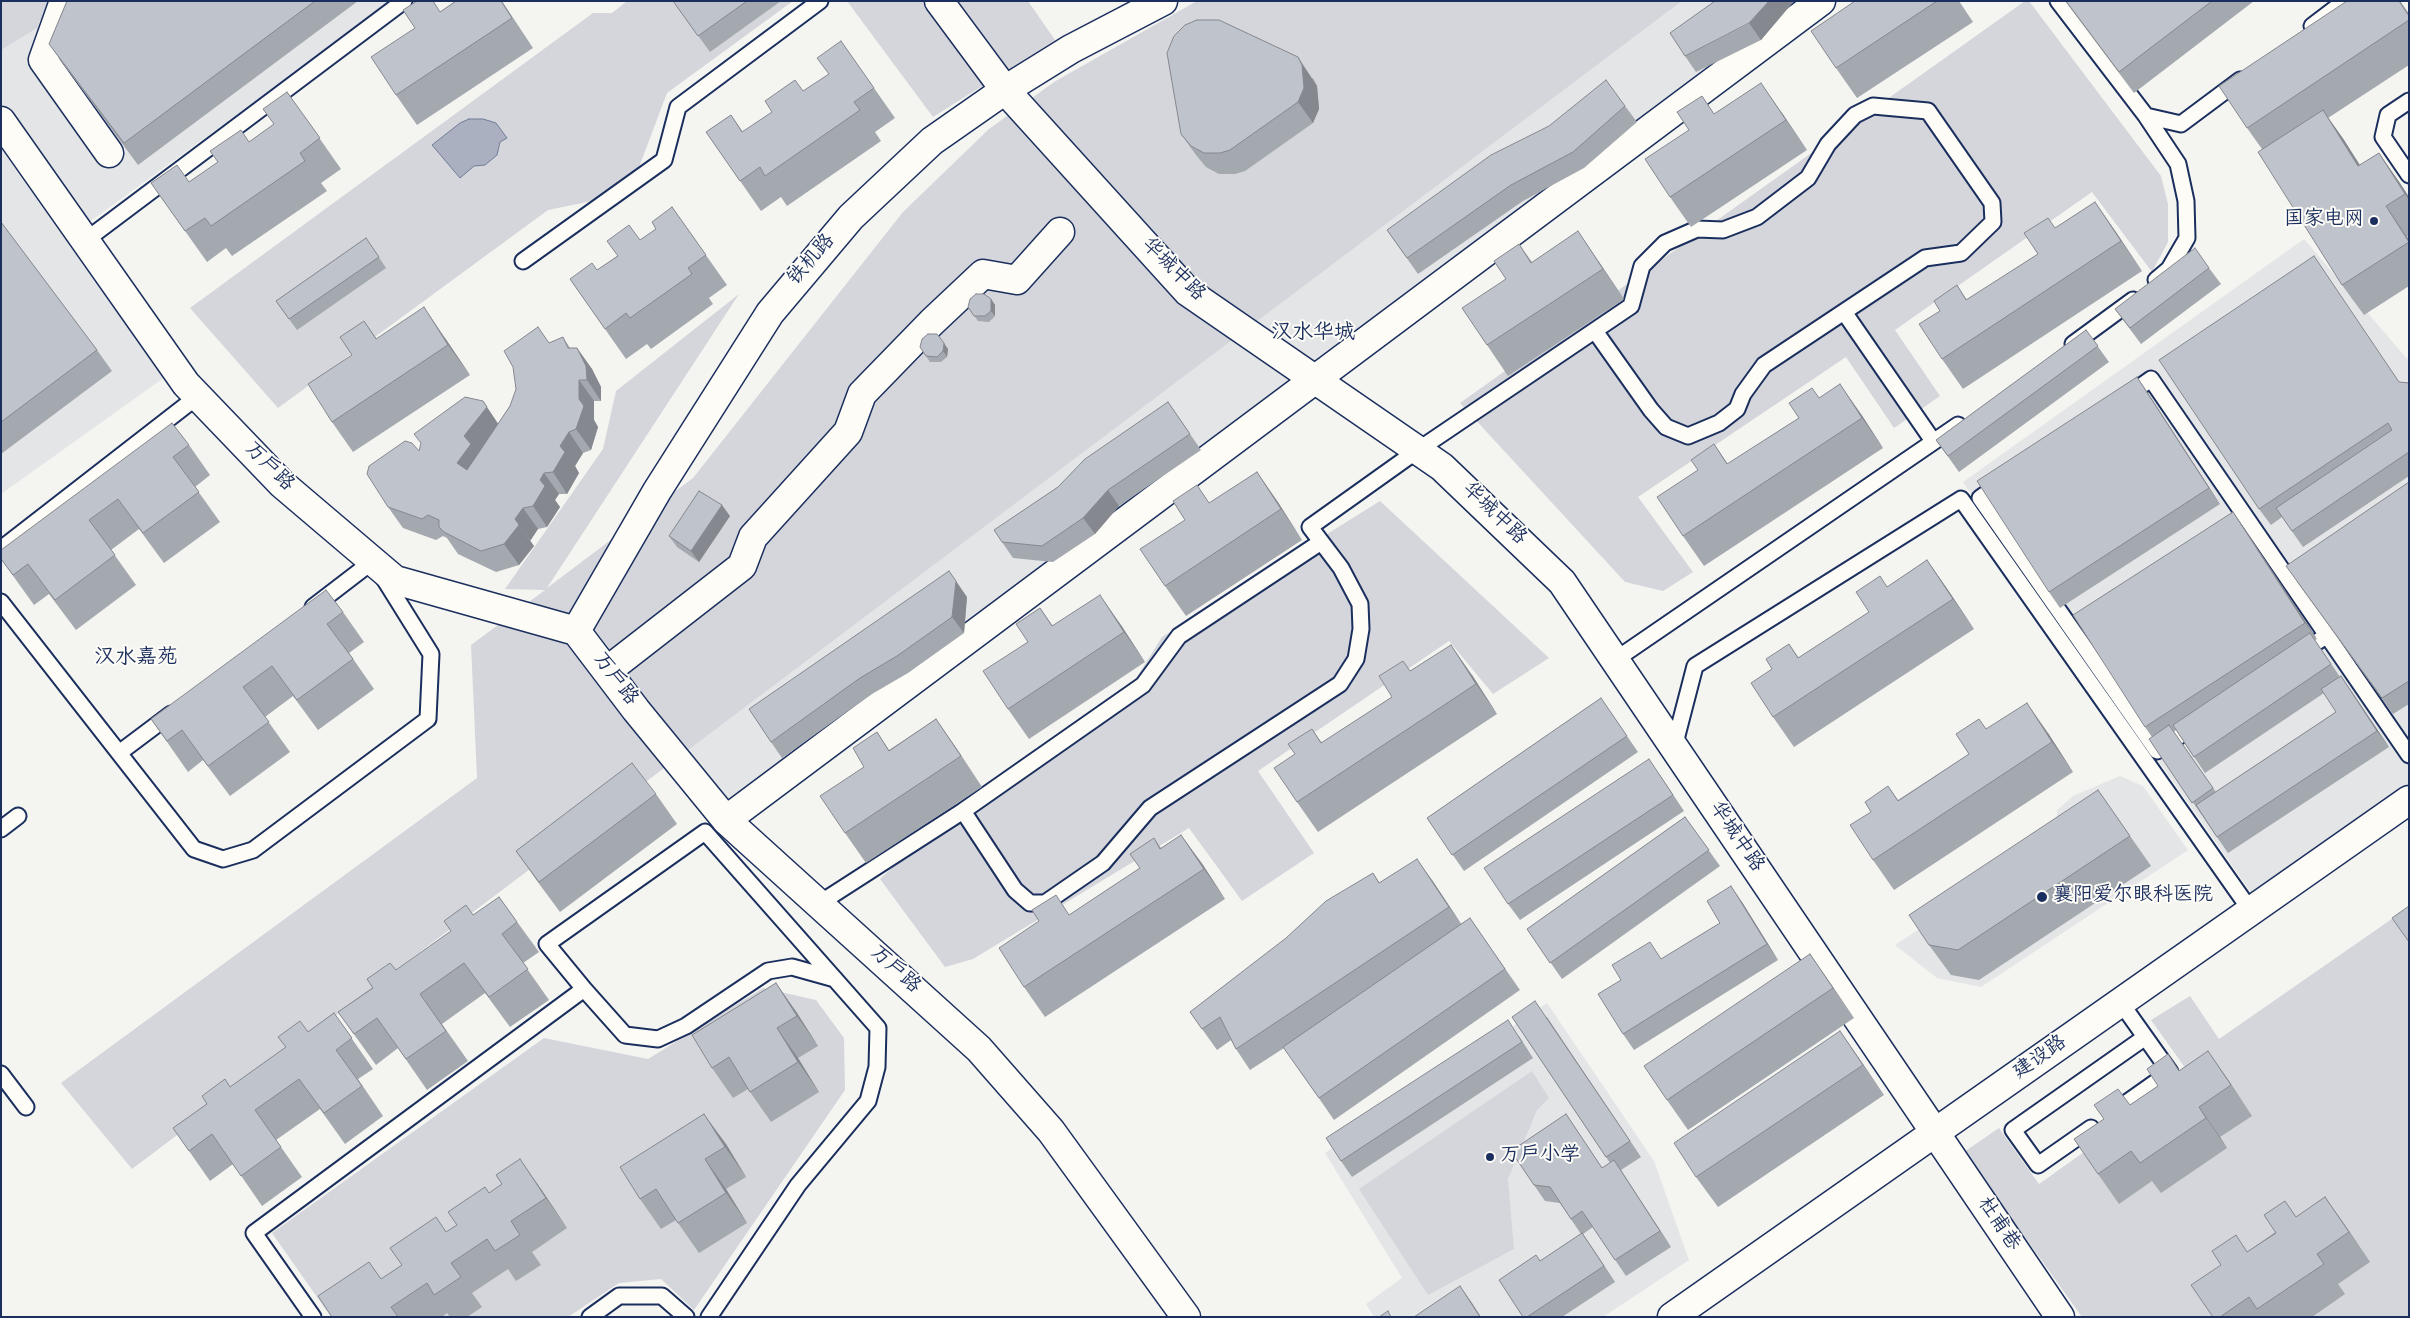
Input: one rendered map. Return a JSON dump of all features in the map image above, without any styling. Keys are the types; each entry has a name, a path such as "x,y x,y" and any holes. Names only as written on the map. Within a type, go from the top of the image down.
{"street":[{"path":"64,1 43,60 109,153"},
{"name":"华城中路","path":"939,1 1005,90 1188,292 1442,467 1562,582 1935,1134"},
{"name":"铁机路","path":"576,631 657,490 778,301 852,217 932,141 1005,90 1071,49 1163,1"},
{"path":"726,820 1821,1"},
{"name":"万户路","path":"1,121 186,384 282,484 395,580 576,631 726,820 820,903 979,1049 1051,1132 1186,1317"},
{"path":"607,671 742,566 752,537 848,432 862,394 932,322 983,274 1017,280 1060,232"},
{"name":"建设路","path":"1672,1317 2409,800"},
{"name":"杜甫巷","path":"1935,1134 2060,1317"}],"lane":[{"path":"86,240 404,1"},
{"path":"523,261 664,160 678,107 820,1"},
{"path":"2058,1 2146,116 2178,164 2186,201 2187,238 2169,269 2121,310 2060,354"},
{"path":"2298,36 2345,1"},
{"path":"2146,116 2182,124 2252,71"},
{"path":"2409,101 2388,115 2383,137 2409,174"},
{"path":"962,811 1015,890 1030,903 1045,903 1103,863 1150,808 1340,684 1356,659 1361,629 1360,604 1341,568 1310,527 1418,450 1631,306 1642,266 1664,243 1697,229 1723,230 1756,217 1808,178 1828,144 1855,115 1873,106 1928,111 1992,203 1993,222 1961,253 1925,258 1844,312 1764,366 1743,394 1736,409 1719,423 1688,436 1666,426 1651,410 1595,331"},
{"path":"1844,312 1933,441"},
{"path":"2111,407 2155,376 2240,518 2283,574 2409,755"},
{"path":"1,549 198,396"},
{"path":"1615,660 1973,414"},
{"path":"2013,475 1980,498 2157,751 2205,718"},
{"path":"1674,747 1695,666 1961,500 2251,911"},
{"path":"820,903 962,811 1143,685 1179,636 1322,542"},
{"path":"1,602 194,849 223,859 253,850 428,719 431,654 373,562 302,616"},
{"path":"2283,574 2299,563"},
{"path":"2286,663 2326,636"},
{"path":"119,753 182,705"},
{"path":"1,829 18,816"},
{"path":"709,1317 798,1185 868,1101 878,1067 878,1028 705,832 547,944 625,1035 658,1039 686,1026 768,971 792,967 835,980"},
{"path":"313,1317 254,1233 584,989"},
{"path":"2121,1003 2144,1038 2170,1072 2038,1165 2014,1130 2144,1038"},
{"path":"1,1074 26,1107"},
{"path":"590,1317 618,1296 662,1296 686,1317"}],"shaded area":[{"path":"1,1 393,1 88,223 186,362 1,494"},
{"path":"1,1 48,1 37,28 1,50"},
{"path":"627,1 793,1 667,93 638,170 597,200 548,210 278,408 190,308 593,13 612,13"},
{"path":"847,1 1028,1 1055,40 933,117"},
{"path":"1197,1 1682,1 132,1169 61,1083 477,778 471,645 545,590 505,589 603,449 616,391 739,294 547,588 693,478 903,212 989,129 1054,82"},
{"path":"1682,1 1821,1 726,820 676,758"},
{"path":"2025,1 2029,1 2161,176 2168,204 2168,242 2152,272 2092,192 1895,330 1940,396 1894,428 1846,357 1638,497 1693,572 1663,591 1625,582 1460,403"},
{"path":"2304,239 2409,361 2409,785 2252,894 1963,482"},
{"path":"1380,501 1549,658 1493,694 1449,641 1258,771 1314,853 1242,901 1189,828 973,959 945,967 880,879 947,817 1135,680 1162,637"},
{"name":"襄阳爱尔眼科医院","path":"2120,776 2143,786 2188,850 1981,987 1937,978 1895,945 2057,839 2057,810 2073,796"},
{"path":"2409,907 2409,1317 2082,1317 1964,1152 1999,1128 2039,1184 2191,1076 2151,1020 2190,996 2219,1039"},
{"path":"763,988 816,1000 844,1038 845,1090 694,1310 661,1279 619,1283 568,1317 331,1317 272,1233 544,1038 648,1059"},
{"name":"万户小学","path":"1547,1003 1654,1161 1689,1260 1603,1317 1374,1317 1366,1304 1402,1278 1325,1153"},
{"path":"1532,1071 1549,1098 1537,1110 1508,1179 1514,1249 1428,1295 1359,1189"}],"water":[{"path":"469,119 483,119 496,123 507,138 500,142 497,155 485,165 474,166 460,178 432,145 460,123"}],"building":[{"path":"67,1 315,1 124,143 49,44"},
{"path":"417,1 433,1 440,12 456,1 501,1 512,18 396,95 371,57 415,28 403,10"},
{"path":"673,1 747,1 698,36"},
{"path":"1715,1 1769,1 1749,23 1685,56 1670,33"},
{"path":"1855,1 1937,1 1836,68 1811,31"},
{"path":"2066,1 2212,1 2119,72"},
{"path":"2347,1 2399,1 2409,16 2409,20 2247,128 2219,86"},
{"path":"1197,20 1219,20 1298,57 1302,65 1304,88 1298,102 1230,150 1220,153 1204,153 1191,146 1181,134 1167,53 1174,36 1185,25"},
{"path":"841,41 874,88 854,102 860,110 765,176 760,167 740,181 706,132 731,115 742,132 772,112 765,101 795,80 803,91 829,74 817,58"},
{"path":"1606,80 1625,106 1573,152 1511,185 1407,258 1387,230 1491,155 1549,126"},
{"path":"1761,83 1786,120 1670,197 1645,159 1689,130 1677,112 1702,96 1714,114"},
{"path":"287,92 320,138 300,153 305,161 211,226 205,218 185,231 151,183 177,165 189,182 218,162 210,151 241,130 249,142 274,124 263,109"},
{"path":"2323,110 2358,166 2379,153 2405,194 2386,206 2409,242 2342,285 2258,152"},
{"path":"2095,202 2121,241 1942,359 1919,324 1940,311 1934,301 1957,285 1966,300 2038,254 2024,233 2048,218 2055,228"},
{"path":"672,207 706,255 688,268 692,274 630,318 626,313 605,329 570,279 592,263 597,270 618,256 607,241 629,225 640,240 656,229 652,222"},
{"path":"1,222 97,350 1,422"},
{"path":"1578,231 1603,269 1487,345 1462,308 1506,279 1494,261 1519,244 1531,263"},
{"path":"366,238 379,257 289,319 276,301"},
{"path":"2195,248 2209,268 2130,328 2115,309"},
{"path":"2314,256 2399,382 2409,383 2409,452 2292,531 2276,508 2392,430 2388,423 2259,509 2159,360"},
{"path":"976,294 984,294 991,299 991,311 985,316 974,316 968,307 970,299"},
{"path":"424,307 448,345 332,422 308,384 352,355 340,337 364,321 376,339"},
{"path":"538,327 549,343 563,337 568,348 577,348 586,366 587,380 579,380 579,399 584,406 576,429 569,432 560,446 565,452 553,472 544,473 540,480 545,486 533,506 523,508 515,519 519,525 504,544 481,551 444,532 439,527 439,520 428,515 422,519 388,507 367,474 369,466 405,441 412,443 419,451 421,443 414,434 465,397 483,401 487,407 464,436 471,444 457,463 467,470 510,406 516,389 513,367 504,351"},
{"path":"2086,330 2098,346 1948,456 1936,440"},
{"path":"928,334 937,334 944,343 943,351 937,357 926,356 920,347 922,339"},
{"path":"2137,377 2209,488 2049,592 1977,481"},
{"path":"1840,384 1862,418 1683,536 1657,497 1698,470 1691,460 1714,444 1727,464 1799,418 1789,403 1812,388 1819,398"},
{"path":"1168,402 1190,434 1108,490 1083,518 1042,546 1002,542 994,530 1058,487 1085,459"},
{"path":"172,423 189,445 173,457 199,492 143,533 118,499 89,520 115,555 55,600 28,564 13,575 1,559 1,550"},
{"path":"1257,472 1281,509 1165,586 1140,549 1185,520 1173,501 1197,485 1209,503"},
{"path":"2409,482 2409,681 2382,698 2286,566"},
{"path":"699,491 722,505 691,551 669,536"},
{"path":"2233,512 2305,623 2145,727 2073,615"},
{"path":"1927,560 1953,599 1773,717 1751,683 1772,669 1766,659 1789,644 1798,658 1869,612 1856,592 1880,576 1887,587"},
{"path":"949,571 956,581 952,617 897,656 860,678 771,742 749,709"},
{"path":"326,590 343,612 327,624 353,659 297,700 272,666 243,687 269,722 208,766 182,730 167,741 151,719"},
{"path":"1100,595 1124,632 1008,709 983,671 1028,642 1016,624 1040,608 1052,626"},
{"path":"2310,633 2331,664 2194,757 2173,725"},
{"path":"1451,645 1476,684 1297,802 1274,768 1295,754 1288,744 1312,729 1321,743 1392,697 1379,676 1403,661 1410,671"},
{"path":"2341,676 2377,731 2217,837 2196,805 2336,712 2321,689"},
{"path":"1601,698 1627,736 1452,855 1427,818"},
{"path":"2027,703 2052,742 1873,860 1850,825 1871,812 1865,802 1888,786 1898,801 1969,754 1956,734 1979,719 1986,729"},
{"path":"936,719 961,756 845,833 820,796 864,767 853,748 877,732 889,751"},
{"path":"2169,725 2213,788 2192,803 2149,739"},
{"path":"1649,759 1673,795 1508,904 1484,868"},
{"path":"632,763 656,794 539,882 516,851"},
{"path":"2098,790 2130,836 1958,950 1929,945 1909,915"},
{"path":"1685,817 1709,850 1550,963 1527,929"},
{"path":"1181,835 1204,869 1024,987 999,948 1039,921 1032,910 1056,895 1069,915 1140,868 1130,854 1154,838 1160,849"},
{"path":"1417,859 1449,907 1236,1049 1220,1017 1202,1029 1190,1012 1286,938 1326,901 1373,873 1379,883"},
{"path":"1731,886 1767,944 1623,1034 1598,994 1621,980 1612,965 1650,942 1661,959 1720,923 1707,901"},
{"path":"499,897 517,922 502,934 528,969 489,997 464,963 420,994 446,1031 406,1059 377,1018 354,1034 338,1012 373,988 367,979 390,963 396,970 451,931 444,921 466,905 473,915"},
{"path":"2409,906 2409,942 2392,918"},
{"path":"1470,918 1505,969 1319,1098 1283,1047"},
{"path":"1810,954 1833,988 1667,1100 1644,1066"},
{"path":"776,983 797,1016 777,1028 798,1062 750,1092 729,1057 712,1068 692,1035"},
{"path":"1535,1001 1630,1141 1606,1157 1512,1017"},
{"path":"334,1013 352,1038 336,1050 362,1086 324,1113 299,1079 255,1110 281,1147 241,1176 212,1134 189,1151 173,1128 207,1104 202,1096 225,1079 230,1087 286,1047 278,1037 300,1021 308,1032"},
{"path":"1508,1020 1522,1042 1341,1161 1326,1138"},
{"path":"1840,1031 1863,1065 1696,1177 1674,1143"},
{"path":"2208,1051 2231,1085 2199,1107 2206,1118 2140,1163 2131,1151 2098,1174 2074,1139 2104,1119 2094,1105 2118,1089 2130,1105 2158,1086 2147,1069 2168,1054 2179,1071"},
{"path":"704,1114 725,1147 705,1159 726,1193 678,1223 656,1189 640,1199 620,1167"},
{"path":"1566,1114 1602,1168 1614,1160 1660,1231 1615,1260 1582,1211 1571,1219 1550,1187 1534,1185 1511,1151"},
{"path":"520,1159 546,1198 511,1221 520,1235 495,1251 487,1239 451,1263 461,1277 434,1295 427,1283 391,1307 398,1317 332,1317 318,1296 369,1262 381,1279 402,1265 390,1248 436,1217 446,1232 457,1225 448,1212 485,1187 489,1193 502,1184 496,1175"},
{"path":"2325,1197 2349,1232 2317,1254 2324,1264 2257,1309 2249,1297 2220,1317 2213,1317 2191,1285 2221,1265 2212,1251 2236,1235 2247,1252 2276,1233 2264,1215 2285,1201 2296,1217"},
{"path":"1582,1233 1604,1266 1527,1317 1523,1317 1499,1280 1536,1255 1540,1261"},
{"path":"1460,1286 1480,1317 1414,1317"},
{"path":"1388,1311 1391,1317 1379,1317"}],"place":[{"name":"国家电网","path":"2374,221"},
{"name":"襄阳爱尔眼科医院","path":"2042,897"},
{"name":"万户小学","path":"1490,1157"}],"district":[{"name":"汉水华城","path":"1313,335"},
{"name":"汉水嘉苑","path":"136,660"}]}
